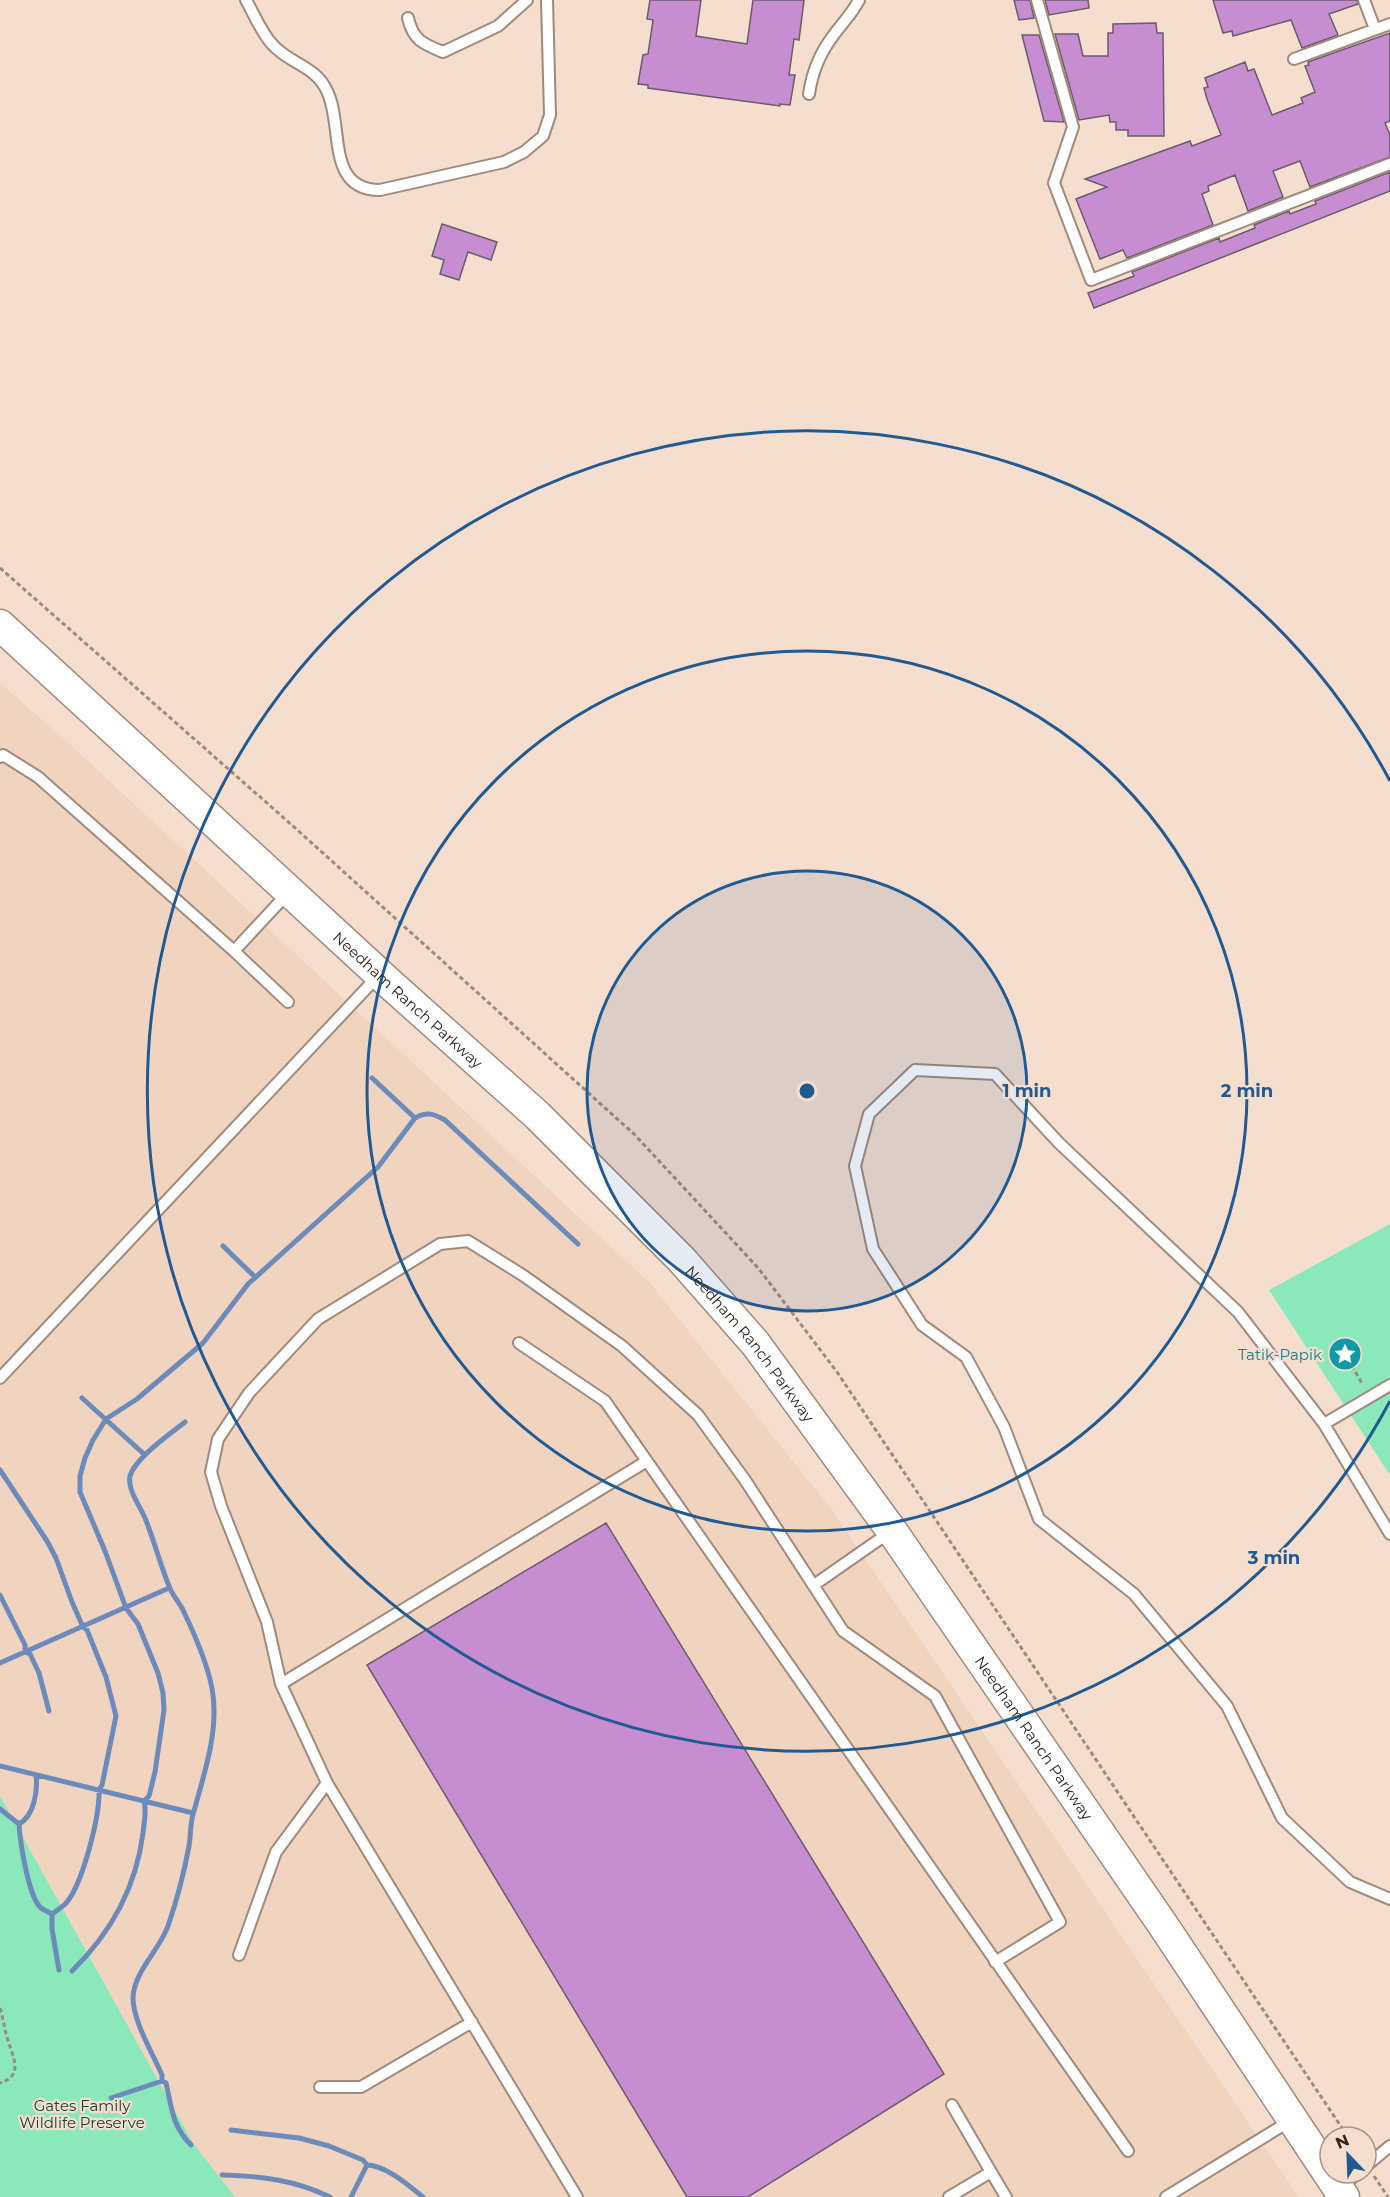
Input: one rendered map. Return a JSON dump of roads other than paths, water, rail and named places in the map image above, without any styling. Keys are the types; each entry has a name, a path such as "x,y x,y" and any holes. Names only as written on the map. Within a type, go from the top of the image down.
{"street":[{"name":"Needham Ranch Parkway","path":"0,625 538,1116 681,1258 755,1343 892,1531 1163,1925 1292,2119 1347,2187"}],"lane":[{"path":"246,0 272,44 318,76 328,93 343,170 356,185 368,190 380,190 504,162 524,152 543,136 550,115 547,0"},
{"path":"408,18 411,31 424,45 443,52 498,26 527,0"},
{"path":"809,94 812,75 823,51 859,0"},
{"path":"1037,0 1073,127 1054,183 1092,280 1390,164"},
{"path":"1364,0 1375,29"},
{"path":"1294,59 1390,24"},
{"path":"1,755 38,777 288,1002"},
{"path":"234,951 290,891"},
{"path":"0,1378 380,974"},
{"path":"1390,1534 1324,1424 1238,1312 1059,1143 995,1074 915,1070 869,1114 855,1166 873,1249 922,1325 966,1357 1004,1427 1039,1519 1134,1594 1227,1706 1282,1818 1350,1882 1390,1899"},
{"path":"577,2197 327,1783 281,1684 267,1622 221,1506 211,1472 218,1439 249,1393 318,1318 440,1244 468,1241 524,1276 622,1346 698,1415 745,1479 843,1631 935,1696 1060,1922 994,1962"},
{"path":"519,1343 605,1401 994,1962 1128,2151"},
{"path":"1324,1424 1390,1385"},
{"path":"281,1684 646,1461"},
{"path":"814,1584 892,1531"},
{"path":"239,1955 276,1851 327,1783"},
{"path":"320,2087 361,2087 472,2022"},
{"path":"951,2105 1006,2197"},
{"path":"1166,2197 1292,2119"},
{"path":"1378,2156 1390,2146"},
{"path":"949,2197 991,2172"}],"waterway":[{"path":"372,1078 415,1118"},
{"path":"72,1971 99,1941 128,1891 140,1853 145,1813 144,1801 149,1796 155,1772 164,1710 158,1673 138,1624 126,1608 80,1492 80,1476 85,1458 106,1419 137,1399 203,1343 248,1284 378,1167 415,1118 419,1116 430,1114 445,1120 578,1244"},
{"path":"223,1246 255,1277"},
{"path":"82,1398 145,1455"},
{"path":"185,1422 139,1462 133,1469 130,1481 132,1492 143,1513 170,1589 183,1610 205,1663 213,1695 214,1724 209,1754 191,1824 190,1842 180,1886 168,1926 142,1970 134,1988 133,1998 136,2017 162,2075 162,2081 166,2083 176,2124 191,2145"},
{"path":"0,1470 56,1558 72,1602 83,1627 87,1630 106,1677 116,1716 102,1785 99,1790 94,1832 84,1865 73,1893 67,1902 52,1914"},
{"path":"0,1663 169,1588"},
{"path":"0,1595 25,1645 25,1652 30,1654 39,1673 49,1711"},
{"path":"0,1766 193,1813"},
{"path":"19,1824 28,1815 34,1802 36,1775"},
{"path":"0,1809 19,1824 23,1855 32,1891 40,1907 52,1914 52,1929 59,1970"},
{"path":"111,2098 162,2081"},
{"path":"231,2130 299,2138 329,2146 363,2160 367,2165 390,2172 423,2197"},
{"path":"351,2197 367,2165"},
{"path":"222,2175 278,2180 330,2197"}],"place":[{"name":"Tatik-Papik","path":"1345,1354"}],"park label":[{"name":"Gates Family Wildlife Preserve","path":"82,2114"}]}
